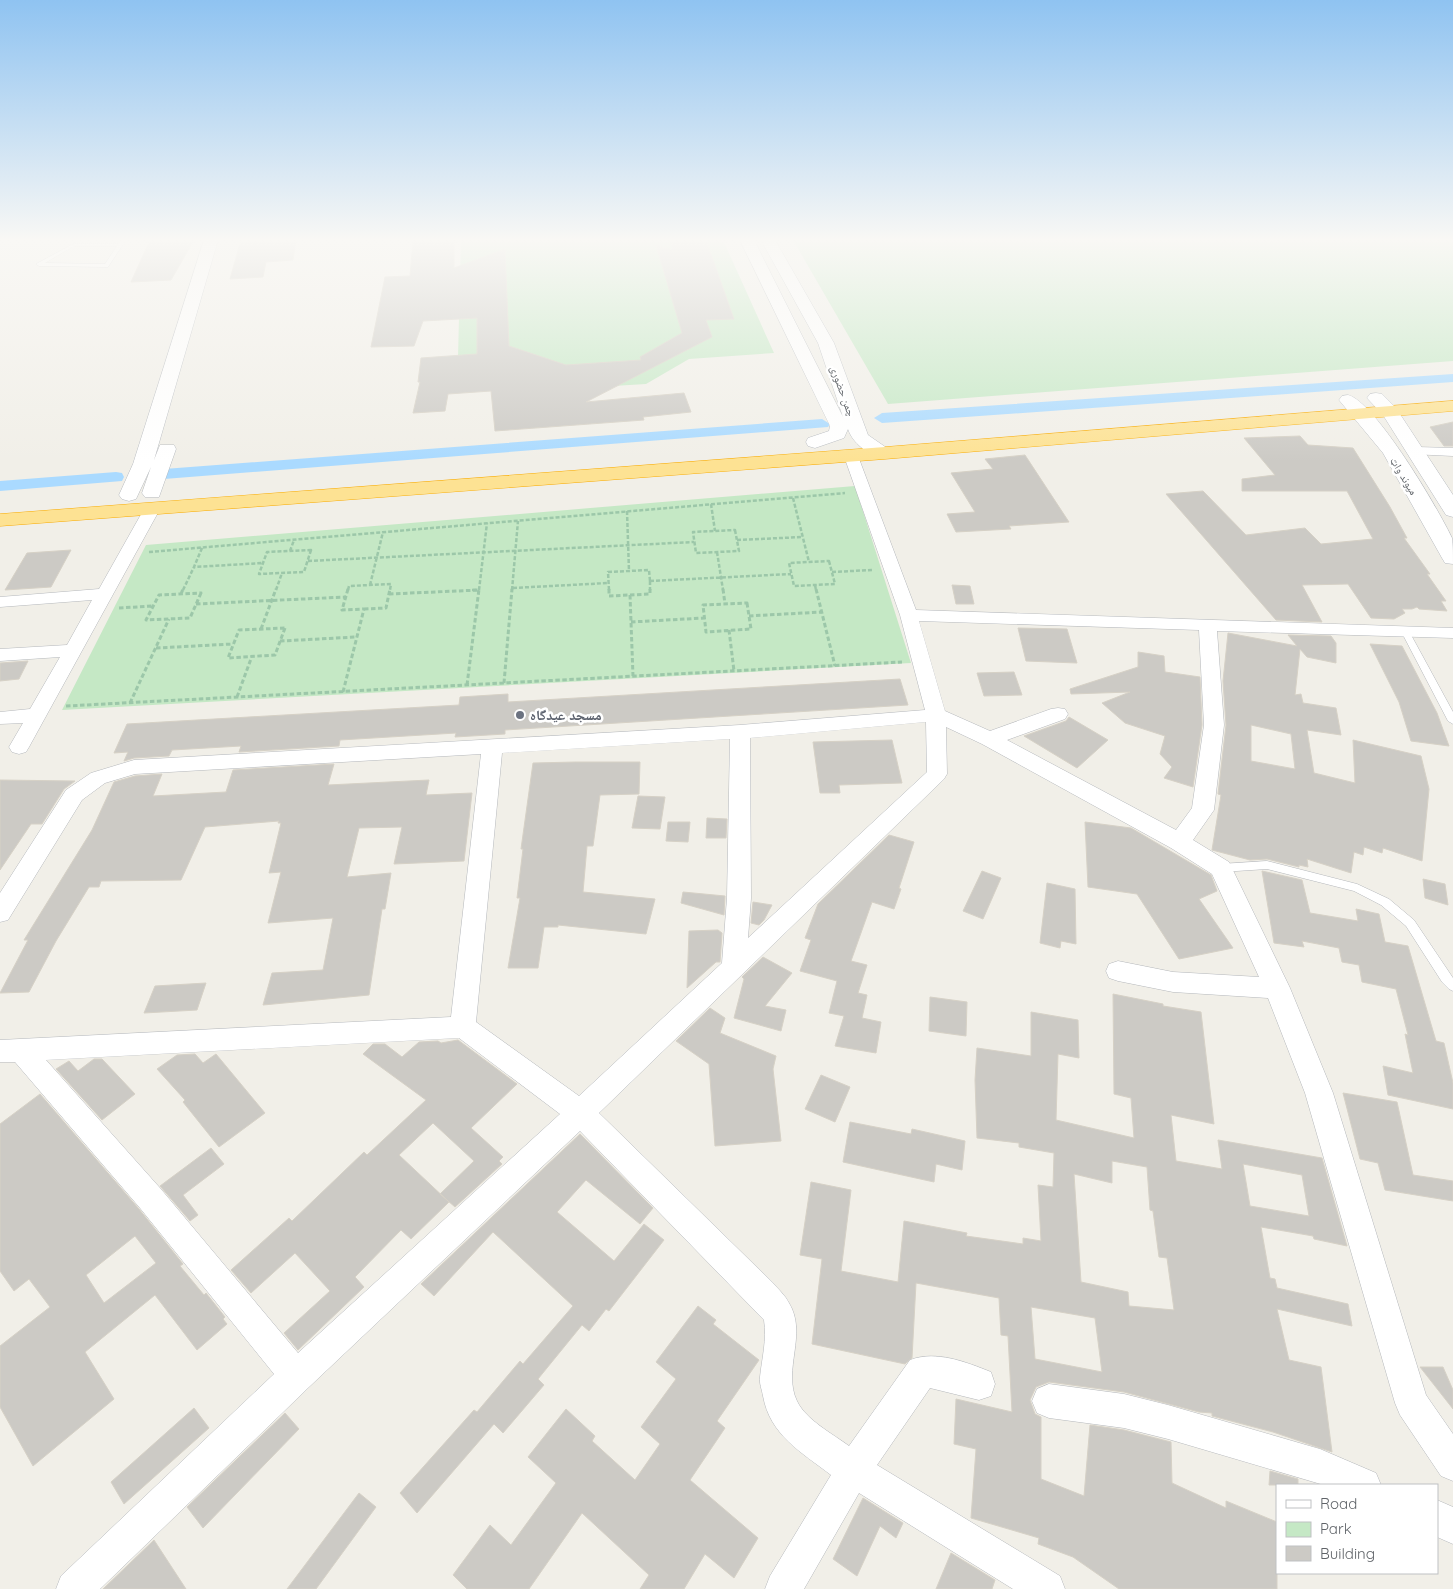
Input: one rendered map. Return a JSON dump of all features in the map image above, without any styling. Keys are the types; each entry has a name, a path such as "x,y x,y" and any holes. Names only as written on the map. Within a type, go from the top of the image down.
{"highway":[{"path":"0,520 152,501 694,451 1453,391"},
{"path":"0,503 129,494 152,501 715,467 1453,406"},
{"path":"694,451 715,467"}],"main road":[{"path":"129,494 143,464 188,314"},
{"name":"چمن حضوری","path":"784,314 839,426 838,434 815,442"},
{"name":"چمن حضوری","path":"810,314 826,343 860,438"},
{"name":"میوند واټ","path":"1376,398 1390,412 1453,511"},
{"name":"میوند واټ","path":"1348,400 1364,414 1386,445 1453,558"},
{"path":"152,501 171,437"},
{"path":"860,438 885,454"}],"street":[{"path":"1416,451 1453,452"},
{"path":"74,1589 296,1376 580,1113 937,774 936,715 909,616 851,456"},
{"path":"19,747 104,594 152,501"},
{"path":"0,602 104,594"},
{"path":"909,616 1453,633"},
{"path":"1178,842 1204,810 1214,725 1208,625"},
{"path":"0,656 73,650"},
{"path":"989,739 1058,714"},
{"path":"0,913 74,795 98,778 134,768 740,732 936,715 989,739 1178,842 1221,868 1277,988 1320,1093 1412,1403 1453,1464"},
{"path":"0,718 36,716"},
{"path":"734,966 740,898 740,732"},
{"path":"463,1028 492,748"},
{"path":"1118,971 1173,982 1277,988"},
{"path":"10,1050 463,1028 580,1113 761,1293 778,1313 782,1334 776,1380 782,1409 797,1428 853,1470 1046,1589"},
{"path":"10,1050 150,1198 296,1376"},
{"path":"783,1589 853,1470 922,1372 936,1372 979,1384"},
{"path":"1049,1401 1124,1411 1168,1422 1320,1466 1362,1484"},
{"path":"1438,1518 1453,1526"}],"lane":[{"path":"1406,632 1453,721"},
{"path":"1221,868 1267,865 1357,888 1385,902 1410,923 1446,979 1453,986"}],"path":[{"path":"148,552 851,492"},
{"path":"793,497 809,562"},
{"path":"711,504 715,531"},
{"path":"627,511 629,571"},
{"path":"504,683 518,521"},
{"path":"466,685 487,523"},
{"path":"735,530 737,540 739,551 696,553 693,532 735,530"},
{"path":"370,585 384,532"},
{"path":"737,540 803,537"},
{"path":"290,551 294,540"},
{"path":"308,561 694,542"},
{"path":"181,594 202,548"},
{"path":"312,550 308,561 304,572 259,574 267,552 312,550"},
{"path":"717,552 725,604"},
{"path":"829,561 836,584 794,586 789,563 809,562 829,561"},
{"path":"194,567 263,563"},
{"path":"649,570 650,581 650,594 608,596 608,572 649,570"},
{"path":"832,572 875,570"},
{"path":"262,629 282,573"},
{"path":"650,581 791,574"},
{"path":"512,588 608,583"},
{"path":"391,584 386,608 342,610 349,586 370,585 391,584"},
{"path":"815,585 835,666"},
{"path":"389,594 479,590"},
{"path":"202,593 196,604 190,618 146,620 158,595 202,593"},
{"path":"630,595 633,676"},
{"path":"196,604 346,597"},
{"path":"747,603 751,629 706,632 703,605 725,604 747,603"},
{"path":"118,608 153,606"},
{"path":"343,692 364,609"},
{"path":"749,616 822,612"},
{"path":"631,622 705,618"},
{"path":"130,703 169,619"},
{"path":"285,628 276,655 228,658 239,630 262,629 285,628"},
{"path":"729,630 734,671"},
{"path":"280,641 356,637"},
{"path":"156,648 233,644"},
{"path":"236,697 252,656"},
{"path":"66,706 904,662"}],"green space":[{"path":"459,314 756,314 774,353 689,359 646,384 547,390 458,357"},
{"path":"836,314 1453,314 1453,361 888,404"},
{"path":"855,486 911,663 62,710 146,545"}],"building":[{"path":"378,314 508,314 509,346 566,365 641,360 640,357 682,333 676,314 732,314 734,319 706,320 712,337 586,402 684,393 691,412 643,417 644,420 495,431 491,391 448,394 445,411 413,413 420,382 418,382 421,358 477,354 477,318 423,321 414,346 371,347"},
{"path":"1453,422 1453,446 1444,446 1430,427"},
{"path":"1300,436 1308,445 1353,448 1390,507 1407,538 1404,538 1430,574 1427,574 1446,601 1441,601 1447,611 1419,609 1417,607 1402,609 1405,613 1394,619 1371,618 1348,584 1302,585 1322,622 1276,620 1166,494 1203,491 1246,535 1305,528 1321,544 1373,539 1347,491 1242,491 1242,479 1275,475 1244,438"},
{"path":"1025,455 1069,522 1009,526 1011,529 956,532 947,514 975,512 951,473 993,469 985,459"},
{"path":"71,550 51,587 5,590 27,553"},
{"path":"952,585 970,586 974,604 956,604"},
{"path":"1018,628 1067,629 1077,663 1026,661"},
{"path":"1228,633 1297,646 1288,635 1331,636 1336,643 1336,663 1307,657 1300,649 1295,695 1301,694 1303,703 1336,708 1341,735 1307,730 1314,773 1355,783 1353,740 1421,756 1429,789 1422,861 1383,848 1382,853 1364,847 1363,855 1354,852 1351,873 1307,859 1308,867 1299,865 1299,867 1267,859 1250,860 1212,850 1221,795 1218,794 1226,725 1223,681","holes":["1251,725 1291,734 1295,769 1251,761"]},
{"path":"1370,644 1402,646 1437,713 1449,746 1411,741 1399,702"},
{"path":"1138,652 1164,656 1165,672 1200,677 1202,725 1193,787 1164,778 1172,767 1160,754 1165,736 1125,723 1102,703 1130,692 1071,694 1070,689 1138,667"},
{"path":"28,661 19,679 0,681 0,663"},
{"path":"1014,672 1022,695 984,696 977,673"},
{"name":"مسجد عیدگاه","path":"900,679 908,705 505,730 505,734 455,737 456,733 340,740 339,746 239,752 241,746 172,750 169,756 134,758 124,761 128,752 114,753 127,724 459,705 460,697 508,694 508,702"},
{"path":"1069,717 1108,740 1077,768 1024,736 1066,721"},
{"path":"892,740 902,783 839,785 840,793 820,793 813,742"},
{"path":"640,762 639,794 600,795 593,846 587,846 583,892 655,899 646,934 558,925 558,927 544,927 538,968 508,968 520,898 517,898 523,849 521,849 533,763"},
{"path":"334,764 328,785 429,780 426,795 472,793 464,861 394,864 402,827 359,828 347,877 391,873 385,909 382,909 369,995 263,1005 272,973 323,970 333,918 268,923 281,872 269,873 281,823 278,823 279,821 205,827 181,880 101,881 99,887 89,887 56,941 29,992 0,993 28,940 24,940 92,830 114,782 135,776 162,774 153,796 226,792 233,770"},
{"path":"0,780 75,781 64,789 42,824 31,824 0,870"},
{"path":"638,796 665,797 660,829 632,828"},
{"path":"707,818 727,819 726,838 706,838"},
{"path":"668,822 690,822 688,842 666,841"},
{"path":"1085,822 1131,828 1211,875 1217,891 1199,899 1233,948 1179,959 1137,894 1088,887"},
{"path":"889,835 914,842 899,888 901,889 894,909 872,902 851,961 867,965 858,993 867,995 862,1018 881,1022 876,1053 835,1046 844,1016 829,1013 837,981 800,971 811,940 805,938 818,904"},
{"path":"982,871 1001,878 983,919 963,911"},
{"path":"1262,871 1302,880 1310,913 1358,921 1356,909 1379,914 1385,942 1408,946 1436,1041 1444,1043 1453,1083 1453,1109 1388,1095 1383,1066 1413,1073 1405,1034 1408,1035 1396,989 1362,982 1359,965 1342,962 1339,948 1302,941 1304,947 1274,943"},
{"path":"1423,879 1445,884 1448,905 1425,898"},
{"path":"1047,883 1075,889 1076,944 1061,941 1060,948 1040,943"},
{"path":"683,892 725,896 724,915 681,903"},
{"path":"753,902 772,905 759,925 751,923"},
{"path":"718,930 722,933 720,962 716,962 687,988 689,931"},
{"path":"763,957 792,973 765,1006 786,1010 781,1031 734,1018 744,979 742,977"},
{"path":"206,983 197,1010 144,1013 155,986"},
{"path":"1113,994 1163,1004 1163,1006 1201,1012 1214,1124 1171,1115 1176,1161 1222,1169 1218,1140 1322,1158 1347,1246 1314,1239 1313,1236 1261,1227 1270,1278 1275,1279 1277,1288 1348,1304 1352,1326 1277,1309 1289,1360 1321,1367 1332,1452 1273,1432 1212,1416 1212,1413 1199,1412 1124,1392 1049,1382 1036,1387 1030,1400 1035,1414 1041,1417 1041,1479 1084,1496 1090,1425 1124,1430 1171,1442 1172,1483 1226,1508 1226,1501 1276,1522 1277,1589 1119,1589 1073,1557 1038,1544 1039,1538 971,1518 976,1449 954,1444 956,1399 1012,1412 1008,1336 1001,1335 999,1298 916,1283 912,1358 905,1364 812,1344 822,1259 800,1255 811,1182 851,1190 841,1271 898,1282 904,1221 967,1233 966,1236 1023,1244 1023,1238 1041,1241 1038,1185 1053,1187 1054,1153 1019,1147 1019,1143 977,1138 975,1080 977,1048 1031,1056 1031,1012 1078,1020 1079,1058 1058,1054 1056,1120 1134,1138 1131,1098 1114,1094","holes":["1112,1161 1147,1167 1150,1210 1153,1211 1159,1257 1167,1258 1174,1310 1129,1306 1128,1292 1081,1282 1074,1174 1112,1183","1243,1164 1302,1175 1309,1216 1250,1206","1031,1307 1095,1318 1102,1372 1035,1359"]},
{"path":"930,997 967,1002 966,1036 929,1031"},
{"path":"710,1008 725,1018 720,1033 776,1056 773,1069 781,1141 715,1146 709,1064 676,1041"},
{"path":"458,1040 517,1084 471,1128 503,1157 499,1161 502,1164 455,1207 446,1199 449,1202 411,1239 401,1230 355,1277 364,1287 298,1350 284,1333 330,1291 295,1253 251,1293 231,1270 289,1218 292,1221 364,1152 367,1155 426,1100 363,1054 373,1044 385,1044 402,1057 419,1042 438,1041 441,1043","holes":["433,1123 474,1161 440,1194 399,1155"]},
{"path":"195,1054 203,1063 216,1054 265,1113 219,1147 183,1102 185,1100 157,1069 177,1055"},
{"path":"94,1059 102,1059 135,1094 102,1120 56,1069 69,1061 78,1071"},
{"path":"821,1075 850,1087 835,1122 805,1109"},
{"path":"1343,1093 1397,1102 1413,1175 1453,1181 1453,1201 1385,1190 1378,1163 1360,1159"},
{"path":"40,1094 139,1209 183,1264 180,1266 204,1295 206,1293 225,1317 223,1319 227,1324 197,1350 155,1295 85,1352 114,1399 33,1466 0,1407 0,1346 50,1307 29,1279 14,1291 0,1271 0,1124","holes":["135,1236 156,1263 104,1303 86,1275"]},
{"path":"850,1122 911,1134 912,1129 965,1141 962,1170 936,1164 934,1182 843,1162"},
{"path":"580,1134 653,1208 640,1224 586,1180 557,1212 614,1261 644,1224 664,1240 609,1311 606,1309 589,1331 582,1325 538,1379 544,1385 503,1433 494,1424 417,1513 400,1493 474,1410 477,1412 520,1361 523,1364 573,1306 493,1232 434,1296 421,1284"},
{"path":"211,1148 224,1164 183,1195 198,1215 190,1221 160,1186"},
{"path":"698,1306 716,1320 713,1324 759,1360 717,1421 725,1428 690,1480 758,1538 734,1578 705,1554 684,1589 640,1589 649,1575 582,1513 529,1589 467,1589 453,1575 490,1525 511,1545 556,1483 528,1457 566,1409 595,1436 592,1441 635,1480 660,1444 641,1427 676,1379 656,1362"},
{"path":"1420,1367 1443,1367 1453,1390 1453,1409"},
{"path":"194,1408 209,1428 124,1504 111,1482"},
{"path":"285,1413 299,1429 203,1528 187,1507"},
{"path":"1270,1471 1298,1479 1298,1484 1269,1485"},
{"path":"359,1493 376,1507 316,1589 287,1589"},
{"path":"863,1498 903,1523 896,1538 880,1526 857,1576 833,1559"},
{"path":"154,1540 186,1589 103,1589"},
{"path":"951,1553 995,1580 992,1589 936,1589"}],"waterway":[{"path":"882,418 1453,378"},
{"path":"164,474 822,424"},
{"path":"0,486 116,477"}],"place":[{"name":"مسجد عیدگاه","path":"520,715"}]}
